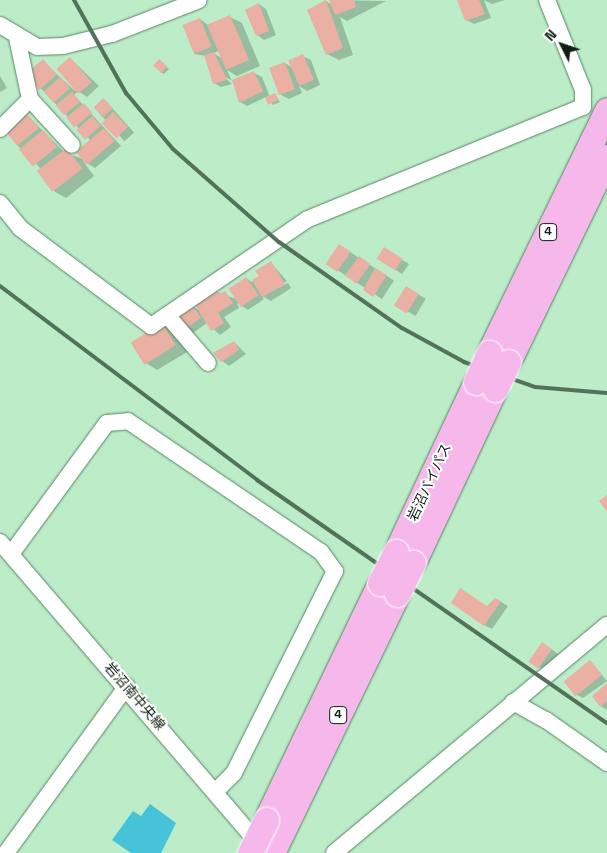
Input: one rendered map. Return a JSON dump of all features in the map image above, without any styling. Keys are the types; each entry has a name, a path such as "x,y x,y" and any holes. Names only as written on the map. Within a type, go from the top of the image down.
{"highway":[{"name":"岩沼バイパス","path":"250,853 271,841 499,357 607,110"},
{"name":"岩沼バイパス","path":"499,357 607,157"}],"street":[{"path":"0,26 16,38 36,47 63,46 112,34 199,0"},
{"path":"0,203 20,228 151,326 308,219 583,107 583,90 547,0"},
{"path":"16,38 30,99 72,145"},
{"path":"0,129 30,99"},
{"path":"167,315 208,363"},
{"path":"5,548 107,423 128,421 321,552 334,570 234,773 216,791"},
{"name":"岩沼南中央線","path":"5,548 127,686 216,791 271,841"},
{"path":"334,853 513,702 606,628"},
{"path":"6,853 127,686"},
{"path":"513,702 546,720 607,763"}],"water":[{"path":"150,804 176,823 161,853 131,853 112,840 133,811 141,816"}],"building":[{"path":"326,0 343,48 326,55 307,10"},
{"path":"329,0 354,0 356,7 335,15"},
{"path":"457,0 479,0 485,14 465,21"},
{"path":"259,3 269,31 256,36 245,10"},
{"path":"230,15 249,60 226,70 207,25"},
{"path":"200,18 212,47 194,54 182,25"},
{"path":"214,52 227,80 213,84 204,55"},
{"path":"303,54 314,80 299,86 288,60"},
{"path":"70,57 92,82 78,94 56,69"},
{"path":"43,59 57,75 39,90 26,74"},
{"path":"159,59 167,66 161,73 153,66"},
{"path":"285,62 295,89 279,95 269,68"},
{"path":"254,71 263,91 239,103 232,80"},
{"path":"60,77 70,88 54,103 44,92"},
{"path":"72,92 80,102 64,115 56,105"},
{"path":"275,93 278,100 268,105 265,97"},
{"path":"103,98 113,108 104,117 94,107"},
{"path":"84,103 92,113 74,128 66,117"},
{"path":"25,111 39,128 17,146 3,129"},
{"path":"113,112 128,127 117,138 102,123"},
{"path":"92,116 101,126 85,140 76,130"},
{"path":"104,128 115,141 87,165 76,152"},
{"path":"43,130 57,147 33,167 19,150"},
{"path":"67,148 83,169 52,192 37,171"},
{"path":"339,244 351,252 337,272 326,264"},
{"path":"384,247 403,259 395,271 377,259"},
{"path":"359,256 370,264 356,284 345,275"},
{"path":"271,261 285,284 262,297 252,280 259,276 255,271"},
{"path":"375,268 387,275 373,297 363,290"},
{"path":"246,277 258,295 241,307 229,289"},
{"path":"406,286 419,294 407,313 394,306"},
{"path":"215,289 219,294 225,291 233,303 218,313 224,323 211,331 194,303"},
{"path":"191,304 201,318 185,330 175,316"},
{"path":"162,323 176,345 144,365 131,343"},
{"path":"234,341 239,350 221,362 213,353"},
{"path":"607,495 607,512 599,501"},
{"path":"460,588 487,606 495,598 501,601 484,626 451,603"},
{"path":"542,642 552,649 538,669 528,662"},
{"path":"590,660 602,675 576,696 564,681"},
{"path":"607,683 607,701 600,707 592,696"}],"railway":[{"path":"74,0 126,93 173,149 279,242 402,328 464,362 535,387 607,393"},
{"path":"0,286 257,480 607,723"}]}
